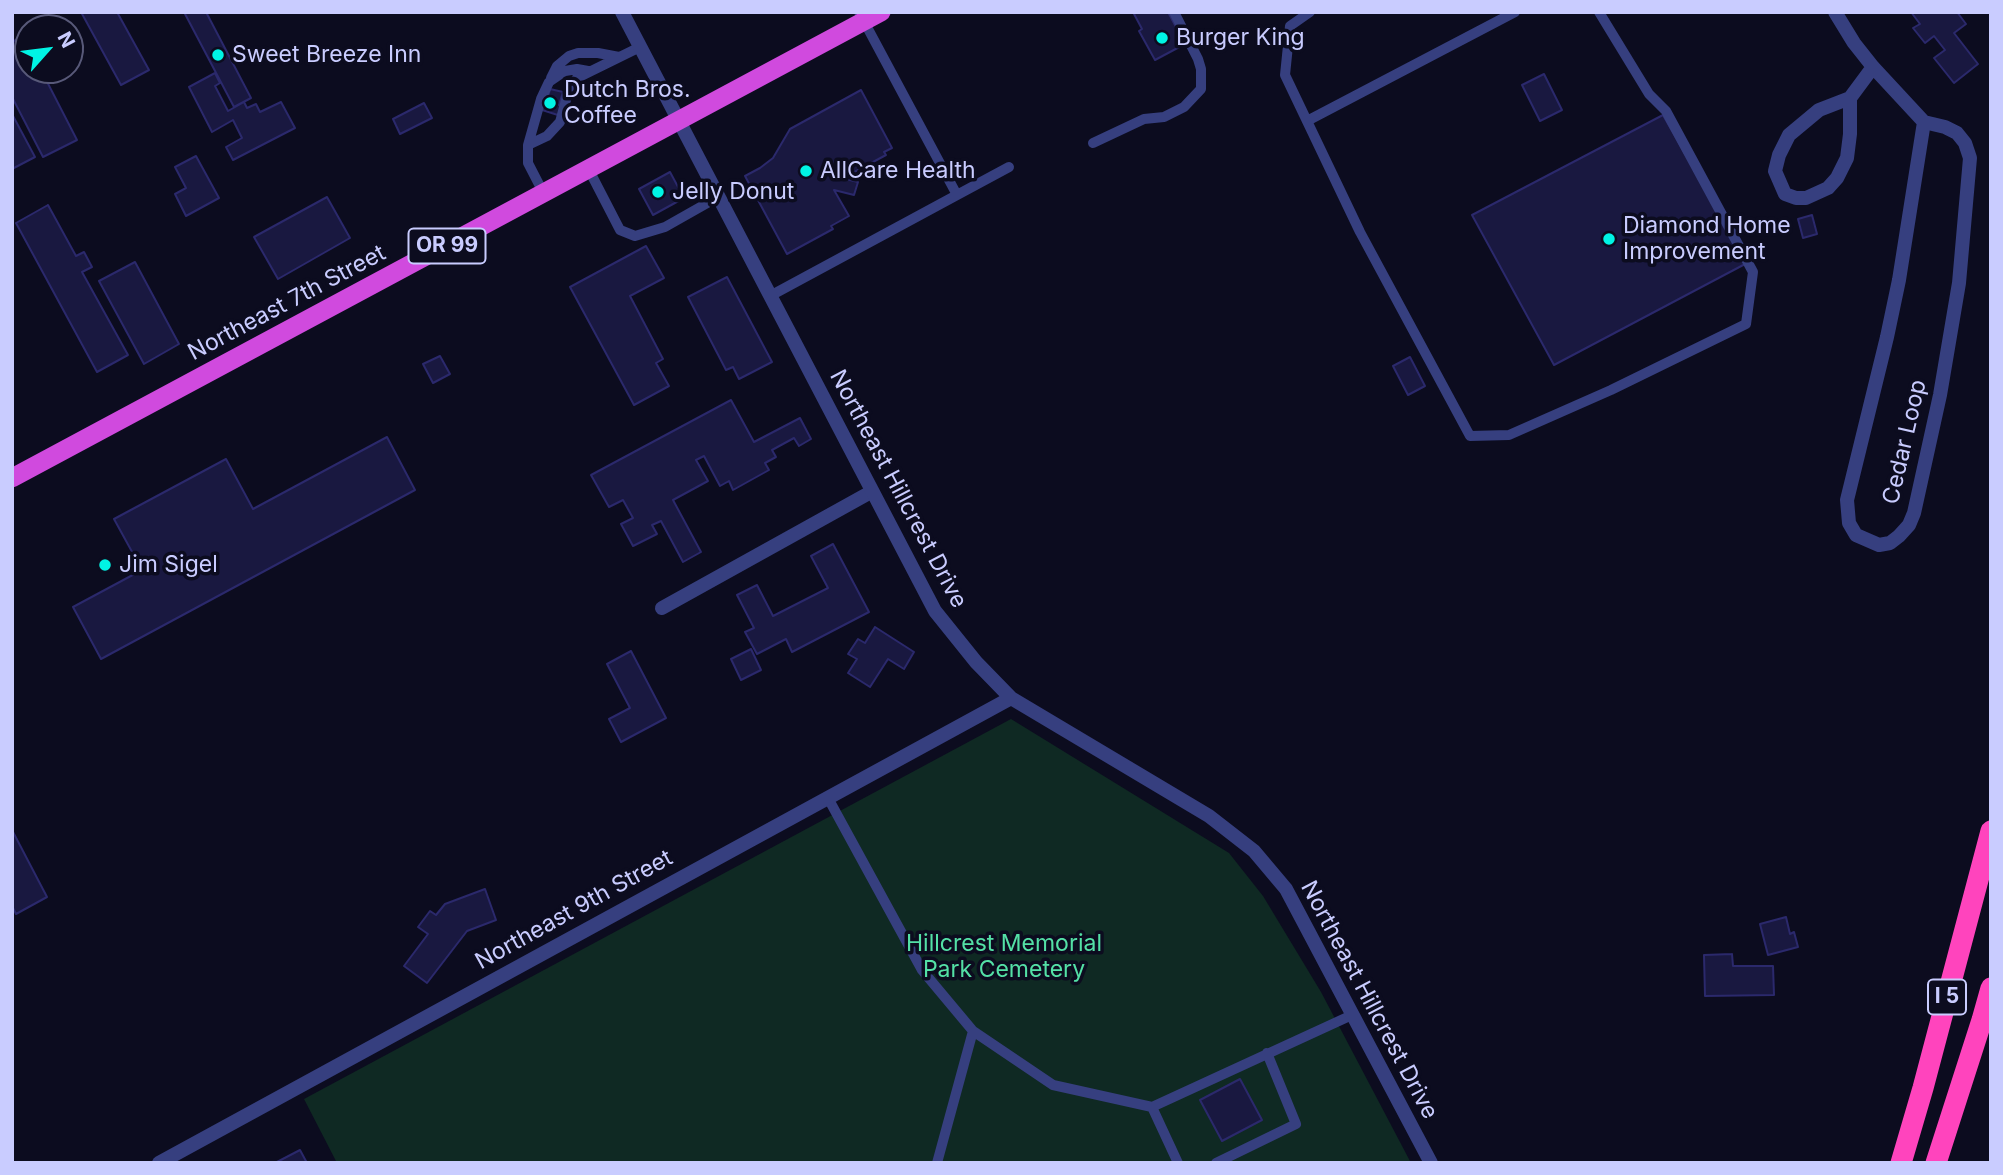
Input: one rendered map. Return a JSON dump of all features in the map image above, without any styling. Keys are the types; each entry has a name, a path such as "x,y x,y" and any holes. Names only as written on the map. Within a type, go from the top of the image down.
{"highway":[{"name":"Northeast 7th Street","path":"12,478 589,170 868,15"},
{"name":"I 5","path":"1901,1163 1991,831"},
{"name":"I 5","path":"1936,1163 1991,988"}],"street":[{"name":"Northeast Hillcrest Drive","path":"622,12 935,611 976,662 1012,698 1209,816 1254,851 1286,890 1431,1163"},
{"path":"1835,12 1872,67 1924,122"},
{"path":"1850,98 1849,146 1847,158 1837,178 1828,188 1806,198 1785,194 1775,171 1789,135 1819,110 1850,98 1872,67"},
{"name":"Cedar Loop","path":"1924,122 1957,133 1965,143 1970,158 1959,283 1940,395 1913,513 1909,525 1899,536 1890,543 1879,545 1856,535 1849,523 1847,499 1895,303 1924,122"},
{"path":"662,608 871,492"},
{"name":"Northeast 9th Street","path":"159,1163 1012,698"}],"lane":[{"path":"1093,143 1144,119 1164,117 1184,107 1201,89 1198,59 1174,12"},
{"path":"1310,12 1290,26 1284,75 1360,232 1470,436 1508,435 1611,390 1746,324 1753,272 1666,111 1649,94 1599,12"},
{"path":"1307,121 1508,14"},
{"path":"868,15 957,195"},
{"path":"528,145 547,136 560,122 569,89 577,78 640,47"},
{"path":"544,194 528,163 528,145 541,99 557,66 569,56 578,53 598,52 619,57"},
{"path":"549,82 565,71 588,71"},
{"path":"770,296 1009,167"},
{"path":"589,170 620,230 635,236 664,227 718,197"},
{"path":"828,798 922,970 973,1031 1053,1085 1152,1107 1352,1015"},
{"path":"937,1163 973,1031"},
{"path":"1216,1163 1296,1124 1266,1054"},
{"path":"1152,1107 1178,1163"}],"green space":[{"name":"Hillcrest Memorial Park Cemetery","path":"1011,719 1229,853 1263,896 1321,992 1411,1163 337,1163 304,1099"}],"building":[{"path":"81,12 117,12 149,70 121,85"},
{"name":"Sweet Breeze Inn","path":"184,12 206,12 251,98 234,107"},
{"name":"Burger King","path":"1133,12 1168,12 1185,44 1155,60 1139,31 1142,29"},
{"path":"1911,12 1957,12 1966,24 1954,33 1978,64 1954,83 1934,58 1945,50 1934,36 1925,43 1913,28 1920,24"},
{"path":"14,41 14,84 48,84 77,140 43,157 12,97"},
{"path":"215,73 220,83 215,86 228,111 244,102 247,108 256,104 260,112 281,102 295,128 233,160 226,147 242,138 233,120 212,132 189,87"},
{"path":"1544,74 1562,110 1540,121 1522,85"},
{"name":"Dutch Bros. Coffee","path":"550,89 563,92 559,105 564,106 561,116 539,109 542,100 547,101"},
{"name":"AllCare Health","path":"861,90 892,148 884,152 886,155 847,176 846,179 858,182 854,195 834,190 849,216 831,226 833,229 787,254 745,176 773,158 790,129"},
{"path":"424,103 432,118 400,134 393,119"},
{"path":"12,114 35,157 12,169"},
{"name":"Diamond Home Improvement","path":"1663,115 1747,263 1554,365 1472,215"},
{"path":"196,156 219,198 186,216 175,194 186,188 175,167"},
{"path":"670,172 684,198 653,215 639,189"},
{"path":"327,197 350,238 278,279 254,237"},
{"path":"48,205 76,256 84,252 92,267 82,272 128,355 97,372 16,223"},
{"path":"1812,215 1817,234 1803,238 1798,219"},
{"path":"646,246 664,278 630,296 663,359 656,363 669,386 634,405 570,287"},
{"path":"135,262 179,344 144,364 99,281"},
{"path":"727,277 772,362 739,379 733,367 726,370 688,297"},
{"path":"440,356 450,374 433,383 423,364"},
{"path":"1410,357 1425,386 1408,395 1393,366"},
{"path":"731,400 754,442 800,418 811,439 799,446 794,438 772,450 776,457 765,463 769,470 733,490 729,481 720,486 704,456 696,460 708,481 673,500 701,552 683,562 661,521 652,525 657,534 633,546 621,524 633,518 623,500 609,507 591,475"},
{"path":"387,437 415,490 101,659 73,607 142,570 114,519 226,459 253,509"},
{"path":"833,544 869,612 792,652 786,639 757,654 745,632 754,628 737,595 757,585 773,616 828,588 811,556"},
{"path":"875,627 914,652 904,669 888,659 870,687 848,673 857,659 848,654 858,639 865,643"},
{"path":"751,649 761,670 741,680 731,659"},
{"path":"631,651 666,718 621,742 609,719 630,708 607,664"},
{"path":"12,830 47,897 16,914 12,906"},
{"path":"485,889 496,920 467,931 427,983 404,966 428,934 418,927 430,911 436,915 445,904"},
{"path":"1786,917 1790,934 1794,932 1798,947 1768,955 1760,924"},
{"path":"1732,954 1733,966 1773,966 1774,995 1705,996 1704,955"},
{"path":"1240,1079 1262,1120 1222,1141 1200,1100"},
{"path":"300,1150 307,1163 275,1163"}],"place":[{"name":"Burger King","path":"1162,38"},
{"name":"Sweet Breeze Inn","path":"218,55"},
{"name":"Dutch Bros. Coffee","path":"550,103"},
{"name":"AllCare Health","path":"806,171"},
{"name":"Jelly Donut","path":"658,192"},
{"name":"Diamond Home Improvement","path":"1609,239"},
{"name":"Jim Sigel","path":"105,565"}]}
